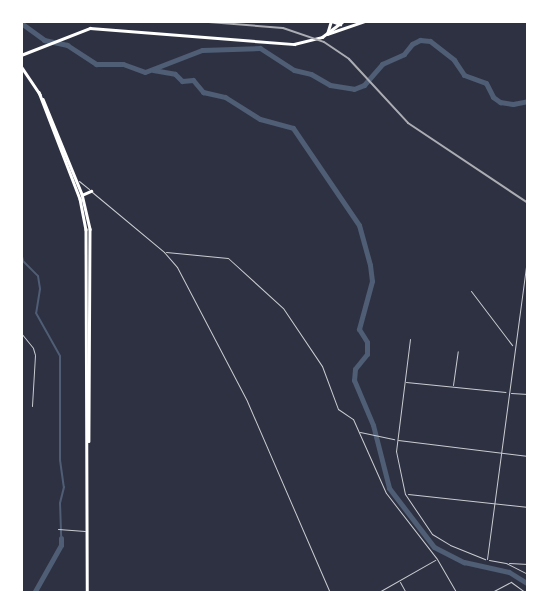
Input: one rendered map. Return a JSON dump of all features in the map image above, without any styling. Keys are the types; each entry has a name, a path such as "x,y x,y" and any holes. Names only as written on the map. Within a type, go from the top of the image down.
{"main road":[{"path":"327,34 332,21 341,22"},
{"path":"21,55 69,35 100,27 305,44 365,21"},
{"path":"327,34 341,22"},
{"path":"21,66 39,92 76,178 82,194 91,242 88,448"},
{"path":"39,92 80,199 87,243 87,593"},
{"path":"80,199 82,194 91,191"}],"street":[{"path":"70,174 164,252 177,267 247,401 330,593"},
{"path":"487,559 528,250"},
{"path":"164,252 219,256 235,263 291,318 325,372 338,410 351,417 386,493 436,559 457,593"},
{"path":"471,291 505,340 514,346"},
{"path":"21,333 33,348 32,405"},
{"path":"410,339 397,439 397,464 405,494 432,534 450,545 487,559 528,565 527,573 506,563"},
{"path":"453,387 458,351"},
{"path":"404,382 528,394"},
{"path":"358,432 528,456"},
{"path":"405,494 528,507"},
{"path":"59,529 88,531"},
{"path":"377,593 436,559"},
{"path":"399,580 406,593"},
{"path":"490,593 511,582 526,593"}],"waterway":[{"path":"21,23 44,40 67,45 96,64 123,64 145,72 202,50 260,48 294,70 311,74 330,85 354,89 364,85 382,64 404,54 412,44 420,40 430,41 454,60 464,75 486,83 493,97 500,102 513,104 528,101"},
{"path":"153,70 175,74 182,81 193,80 203,92 225,97 260,119 293,128 359,225 370,265 372,281 359,329 367,342 367,354 355,369 354,380 373,425 389,488 434,547 464,562 509,572 528,584"},
{"path":"21,252 23,261 38,276 40,289 36,313 60,356 60,460 64,487 60,503 61,538"},
{"path":"34,593 61,545 61,538"}],"railway":[{"path":"196,21 283,28 324,42 349,59 408,123 528,203"}]}
